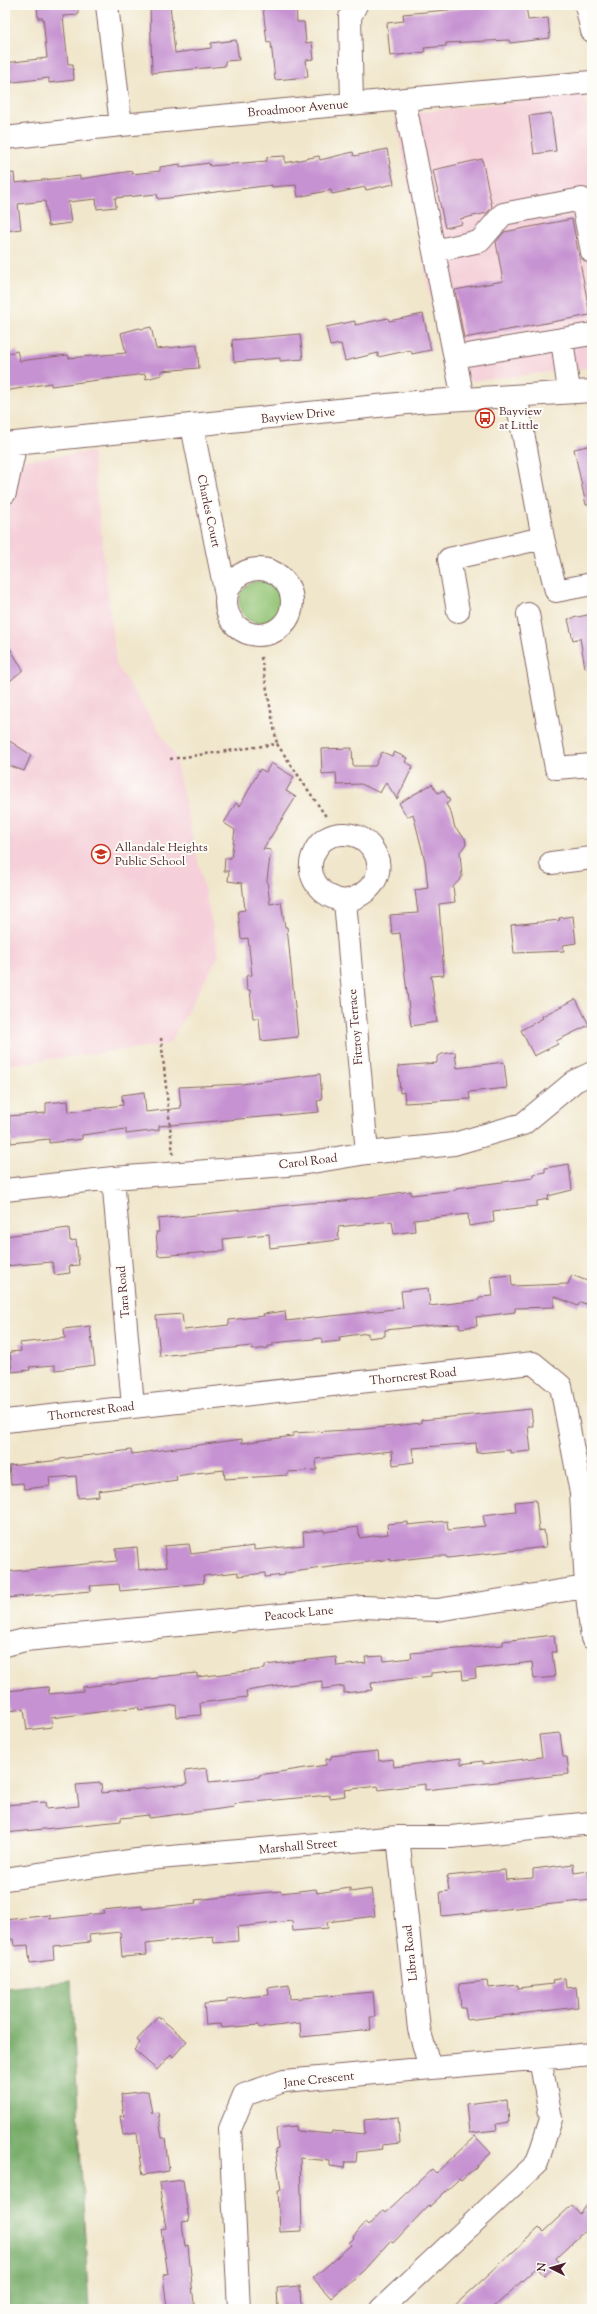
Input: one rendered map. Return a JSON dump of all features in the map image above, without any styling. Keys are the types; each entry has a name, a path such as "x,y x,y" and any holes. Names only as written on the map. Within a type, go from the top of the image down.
{"street":[{"path":"107,5 121,125"},
{"path":"352,103 350,17 356,5"},
{"path":"586,5 592,31"},
{"name":"Broadmoor Avenue","path":"5,138 121,125 592,82"},
{"path":"404,99 463,399"},
{"path":"434,251 480,241 503,214 587,198 592,252"},
{"path":"455,357 592,334"},
{"path":"562,339 569,392"},
{"name":"Bayview Drive","path":"10,444 417,402 592,391"},
{"path":"516,396 543,538 556,591 592,584"},
{"name":"Charles Court","path":"192,426 226,595"},
{"path":"5,493 10,444"},
{"path":"458,611 449,559 543,538"},
{"path":"528,614 556,768 592,765"},
{"path":"338,834 349,834 362,838 372,847 378,862 377,876 369,890 358,898 345,901 334,899 322,892 312,879 311,865 315,850 323,840 338,834"},
{"path":"551,863 592,858"},
{"name":"Fitzroy Terrace","path":"345,901 367,1153"},
{"name":"Carol Road","path":"5,1190 113,1178 300,1164 367,1153 454,1144 522,1124 575,1081 591,1080"},
{"name":"Tara Road","path":"113,1178 133,1406"},
{"name":"Thorncrest Road","path":"5,1421 533,1363 561,1386 581,1493 592,1638"},
{"name":"Peacock Lane","path":"5,1645 25,1640 363,1607 437,1610 589,1587"},
{"name":"Marshall Street","path":"5,1879 137,1860 398,1837 451,1837 592,1823"},
{"name":"Libra Road","path":"398,1837 418,2029 430,2068"},
{"name":"Jane Crescent","path":"239,2309 230,2129 244,2095 284,2081 592,2054"},
{"path":"381,2309 537,2163 552,2119 540,2059"}],"path":[{"path":"261,657 277,744 338,834"},
{"path":"170,759 277,744"},
{"path":"161,1038 174,1173"}],"shaded area":[{"path":"584,94 592,135 592,367 447,384 395,115"},
{"name":"Allandale Heights Public School","path":"92,452 116,664 174,754 219,955 169,1044 5,1065 5,462"}],"green space":[{"path":"256,581 264,581 272,584 278,590 281,602 278,614 272,620 264,623 256,623 248,620 242,614 239,606 239,598 242,590 248,584"},
{"path":"71,1981 89,2309 5,2309 5,1988"}],"building":[{"path":"37,5 78,5 78,15 63,16 68,64 73,64 74,80 49,83 49,78 5,83 5,63 47,58 43,18 38,18"},
{"path":"150,5 170,5 175,53 211,48 211,43 236,40 239,60 225,61 225,66 152,73"},
{"path":"296,5 297,22 304,22 306,43 312,42 314,59 306,60 308,77 275,80 271,42 267,43 263,8"},
{"path":"502,5 526,5 528,20 548,18 550,38 510,43 509,40 446,43 446,46 424,48 425,52 390,56 387,23 404,21 403,14"},
{"path":"551,113 556,151 534,154 529,116"},
{"path":"387,149 394,184 366,190 365,187 332,194 331,190 298,197 296,185 272,187 272,185 158,199 157,194 115,198 116,207 97,209 96,199 68,202 71,223 48,226 45,201 18,204 21,229 5,231 5,174 14,173 15,183 80,176 80,179 132,171 132,174 160,171 160,167 180,164 180,167 209,163 210,166 267,161 267,157 285,156 285,163 319,156 320,160 353,152 354,156"},
{"path":"482,159 492,207 487,213 460,219 462,224 445,228 433,170"},
{"path":"572,219 590,315 464,338 455,290 503,281 496,242 504,232"},
{"path":"423,314 431,350 412,354 411,350 378,357 378,353 345,361 341,344 330,346 326,327 355,321 355,325 388,318 389,321"},
{"path":"151,327 156,349 197,345 199,368 161,371 162,375 146,379 145,374 51,386 51,383 5,391 5,354 17,351 20,361 68,355 69,358 126,353 121,333 139,328 142,329"},
{"path":"300,334 303,359 280,361 280,358 234,362 232,340"},
{"path":"592,445 592,504 586,505 574,449"},
{"path":"592,614 592,667 585,668 580,638 573,640 568,619"},
{"path":"5,640 23,670 5,685"},
{"path":"5,738 31,755 24,771 5,764"},
{"path":"352,748 353,766 375,766 382,752 392,756 394,752 407,758 405,762 413,766 397,799 386,782 380,793 361,784 337,785 336,773 322,774 321,749"},
{"path":"271,763 294,777 286,791 296,797 263,849 271,850 267,880 270,904 281,902 285,927 287,927 298,1037 261,1041 259,1018 253,1018 250,990 247,990 246,976 252,975 248,938 241,939 238,911 245,910 242,883 228,881 229,871 224,871 225,858 231,858 235,830 224,823 236,803 240,806 260,769 266,772"},
{"path":"432,784 438,793 443,790 450,801 446,804 451,813 455,828 465,838 466,844 460,852 462,877 453,887 455,902 439,904 444,975 431,976 437,1022 411,1026 400,933 392,934 390,915 418,913 415,890 428,888 425,861 413,814 407,817 399,803"},
{"path":"573,916 576,943 563,945 564,951 514,953 511,925 560,920 559,918"},
{"path":"576,999 589,1025 556,1041 558,1044 534,1056 521,1030 543,1018 542,1016"},
{"path":"455,1052 457,1068 504,1062 507,1088 469,1092 470,1099 405,1103 404,1092 400,1093 398,1066 437,1063 437,1057 442,1054"},
{"path":"320,1074 322,1100 317,1101 319,1112 159,1126 159,1130 126,1134 126,1129 82,1135 82,1139 49,1143 49,1139 11,1143 9,1116 46,1113 46,1103 68,1101 69,1112 123,1105 122,1095 144,1092 146,1112 181,1108 179,1087 241,1084"},
{"path":"569,1164 572,1190 548,1196 549,1199 537,1201 537,1206 493,1211 494,1222 469,1226 468,1214 414,1220 415,1231 394,1234 392,1221 338,1227 339,1240 270,1248 269,1234 223,1239 224,1251 158,1256 156,1232 159,1232 158,1219 308,1203 336,1202 411,1191 411,1195 456,1190 456,1188 533,1178 533,1174 545,1172 545,1168"},
{"path":"69,1228 70,1241 76,1240 79,1265 69,1266 70,1273 55,1275 52,1262 5,1266 5,1236"},
{"path":"511,1275 512,1286 568,1284 572,1275 592,1283 592,1306 580,1302 578,1306 554,1296 554,1307 515,1308 515,1312 476,1317 477,1326 460,1328 459,1324 435,1325 385,1330 385,1336 368,1338 368,1333 339,1337 340,1341 322,1343 322,1338 273,1343 273,1346 268,1346 268,1348 252,1350 251,1346 160,1356 156,1316 182,1314 184,1330 229,1325 229,1320 264,1316 263,1314 285,1311 286,1321 403,1308 401,1291 428,1288 430,1306 479,1300 479,1297 493,1296 491,1277"},
{"path":"90,1326 95,1365 55,1370 55,1365 29,1367 30,1370 12,1372 10,1352 21,1351 20,1343 65,1338 64,1329"},
{"path":"531,1409 533,1426 528,1426 531,1451 510,1453 510,1450 477,1453 476,1443 412,1448 414,1462 393,1465 392,1451 316,1459 317,1470 288,1472 288,1475 225,1479 224,1470 196,1473 176,1476 177,1480 98,1491 99,1496 78,1498 76,1476 49,1478 50,1486 24,1489 23,1483 11,1484 9,1466 131,1450 132,1454 242,1439 242,1443 293,1436 293,1433 366,1429 421,1423 421,1420"},
{"path":"536,1500 539,1531 544,1530 546,1547 447,1558 446,1556 435,1556 391,1561 391,1559 265,1577 265,1573 238,1576 238,1572 203,1576 204,1583 120,1591 119,1584 90,1586 91,1591 5,1598 5,1572 117,1561 116,1549 137,1547 139,1570 167,1567 164,1546 189,1544 191,1554 254,1546 254,1550 304,1545 303,1532 324,1530 324,1532 358,1527 360,1538 388,1534 387,1524 408,1522 408,1525 447,1521 448,1530 485,1526 483,1515 516,1511 515,1502"},
{"path":"554,1635 556,1652 552,1652 555,1677 534,1679 532,1662 475,1669 476,1678 463,1680 462,1670 431,1673 431,1676 371,1683 372,1690 344,1693 344,1686 322,1689 322,1681 246,1691 247,1697 200,1703 201,1715 177,1717 176,1705 139,1710 138,1707 51,1718 52,1727 27,1730 24,1709 9,1711 7,1691 48,1687 49,1694 83,1691 83,1687 197,1673 197,1677 265,1669 265,1665 336,1657 337,1666 366,1663 365,1657 383,1656 384,1661 412,1658 411,1653 503,1645 503,1641"},
{"path":"560,1733 563,1757 567,1757 569,1774 425,1790 425,1784 379,1790 378,1786 344,1790 345,1796 330,1798 329,1795 233,1804 234,1807 212,1810 149,1818 149,1815 121,1818 121,1821 5,1833 5,1805 45,1802 46,1809 79,1806 76,1785 101,1783 102,1793 187,1784 185,1771 207,1768 209,1782 259,1777 259,1775 326,1765 326,1759 331,1759 331,1756 378,1751 379,1761 393,1759 394,1767 461,1758 461,1764 483,1761 483,1764 542,1757 539,1735"},
{"path":"573,1864 574,1873 588,1871 591,1900 442,1916 440,1892 449,1891 447,1876 505,1870 506,1880 533,1878 533,1869"},
{"path":"350,1888 350,1892 371,1889 375,1916 327,1922 328,1928 293,1931 292,1921 237,1927 238,1941 214,1943 213,1936 146,1944 147,1955 122,1957 120,1932 89,1935 90,1942 53,1946 54,1960 30,1963 28,1945 14,1946 13,1939 5,1940 5,1920 50,1915 50,1919 104,1913 103,1910 142,1906 142,1909 196,1903 195,1900 281,1891 281,1893 316,1889 317,1893"},
{"path":"565,1978 566,1988 576,1987 578,2007 467,2020 465,2008 461,2008 459,1984 487,1981 488,1988 518,1985 518,1988 553,1984 552,1980"},
{"path":"289,1985 290,1999 373,1992 375,2017 370,2017 371,2030 301,2037 300,2023 259,2028 258,2025 222,2028 221,2024 206,2025 204,2004 227,2002 227,1999 269,1995 268,1988"},
{"path":"158,2016 187,2041 173,2057 171,2054 157,2070 134,2050 140,2043 137,2040"},
{"path":"148,2091 152,2113 158,2112 162,2138 165,2138 169,2171 143,2175 137,2133 123,2135 120,2116 124,2116 121,2094"},
{"path":"507,2099 509,2122 496,2124 497,2130 469,2133 466,2104"},
{"path":"398,2117 400,2143 382,2145 383,2149 357,2152 356,2162 345,2163 344,2168 330,2166 330,2161 300,2158 302,2231 280,2232 278,2190 281,2190 275,2149 278,2148 276,2128 296,2126 297,2131 331,2134 332,2131 365,2134 364,2120"},
{"path":"475,2136 491,2153 461,2181 459,2179 429,2207 428,2206 393,2243 390,2241 363,2271 331,2298 313,2278 351,2245 349,2243 365,2223 368,2226 383,2210 386,2212 432,2169 436,2173"},
{"path":"183,2180 189,2221 182,2222 185,2247 188,2246 194,2304 167,2308 163,2275 168,2274 161,2229 166,2228 159,2183"},
{"path":"592,2199 592,2224 556,2258 559,2262 544,2276 537,2267 492,2309 451,2309 539,2228 543,2232 572,2205 580,2214"},
{"path":"300,2286 301,2309 278,2309 277,2288"}],"place":[{"name":"Bayview at Little","path":"485,418"},
{"name":"Allandale Heights Public School","path":"101,854"}]}
